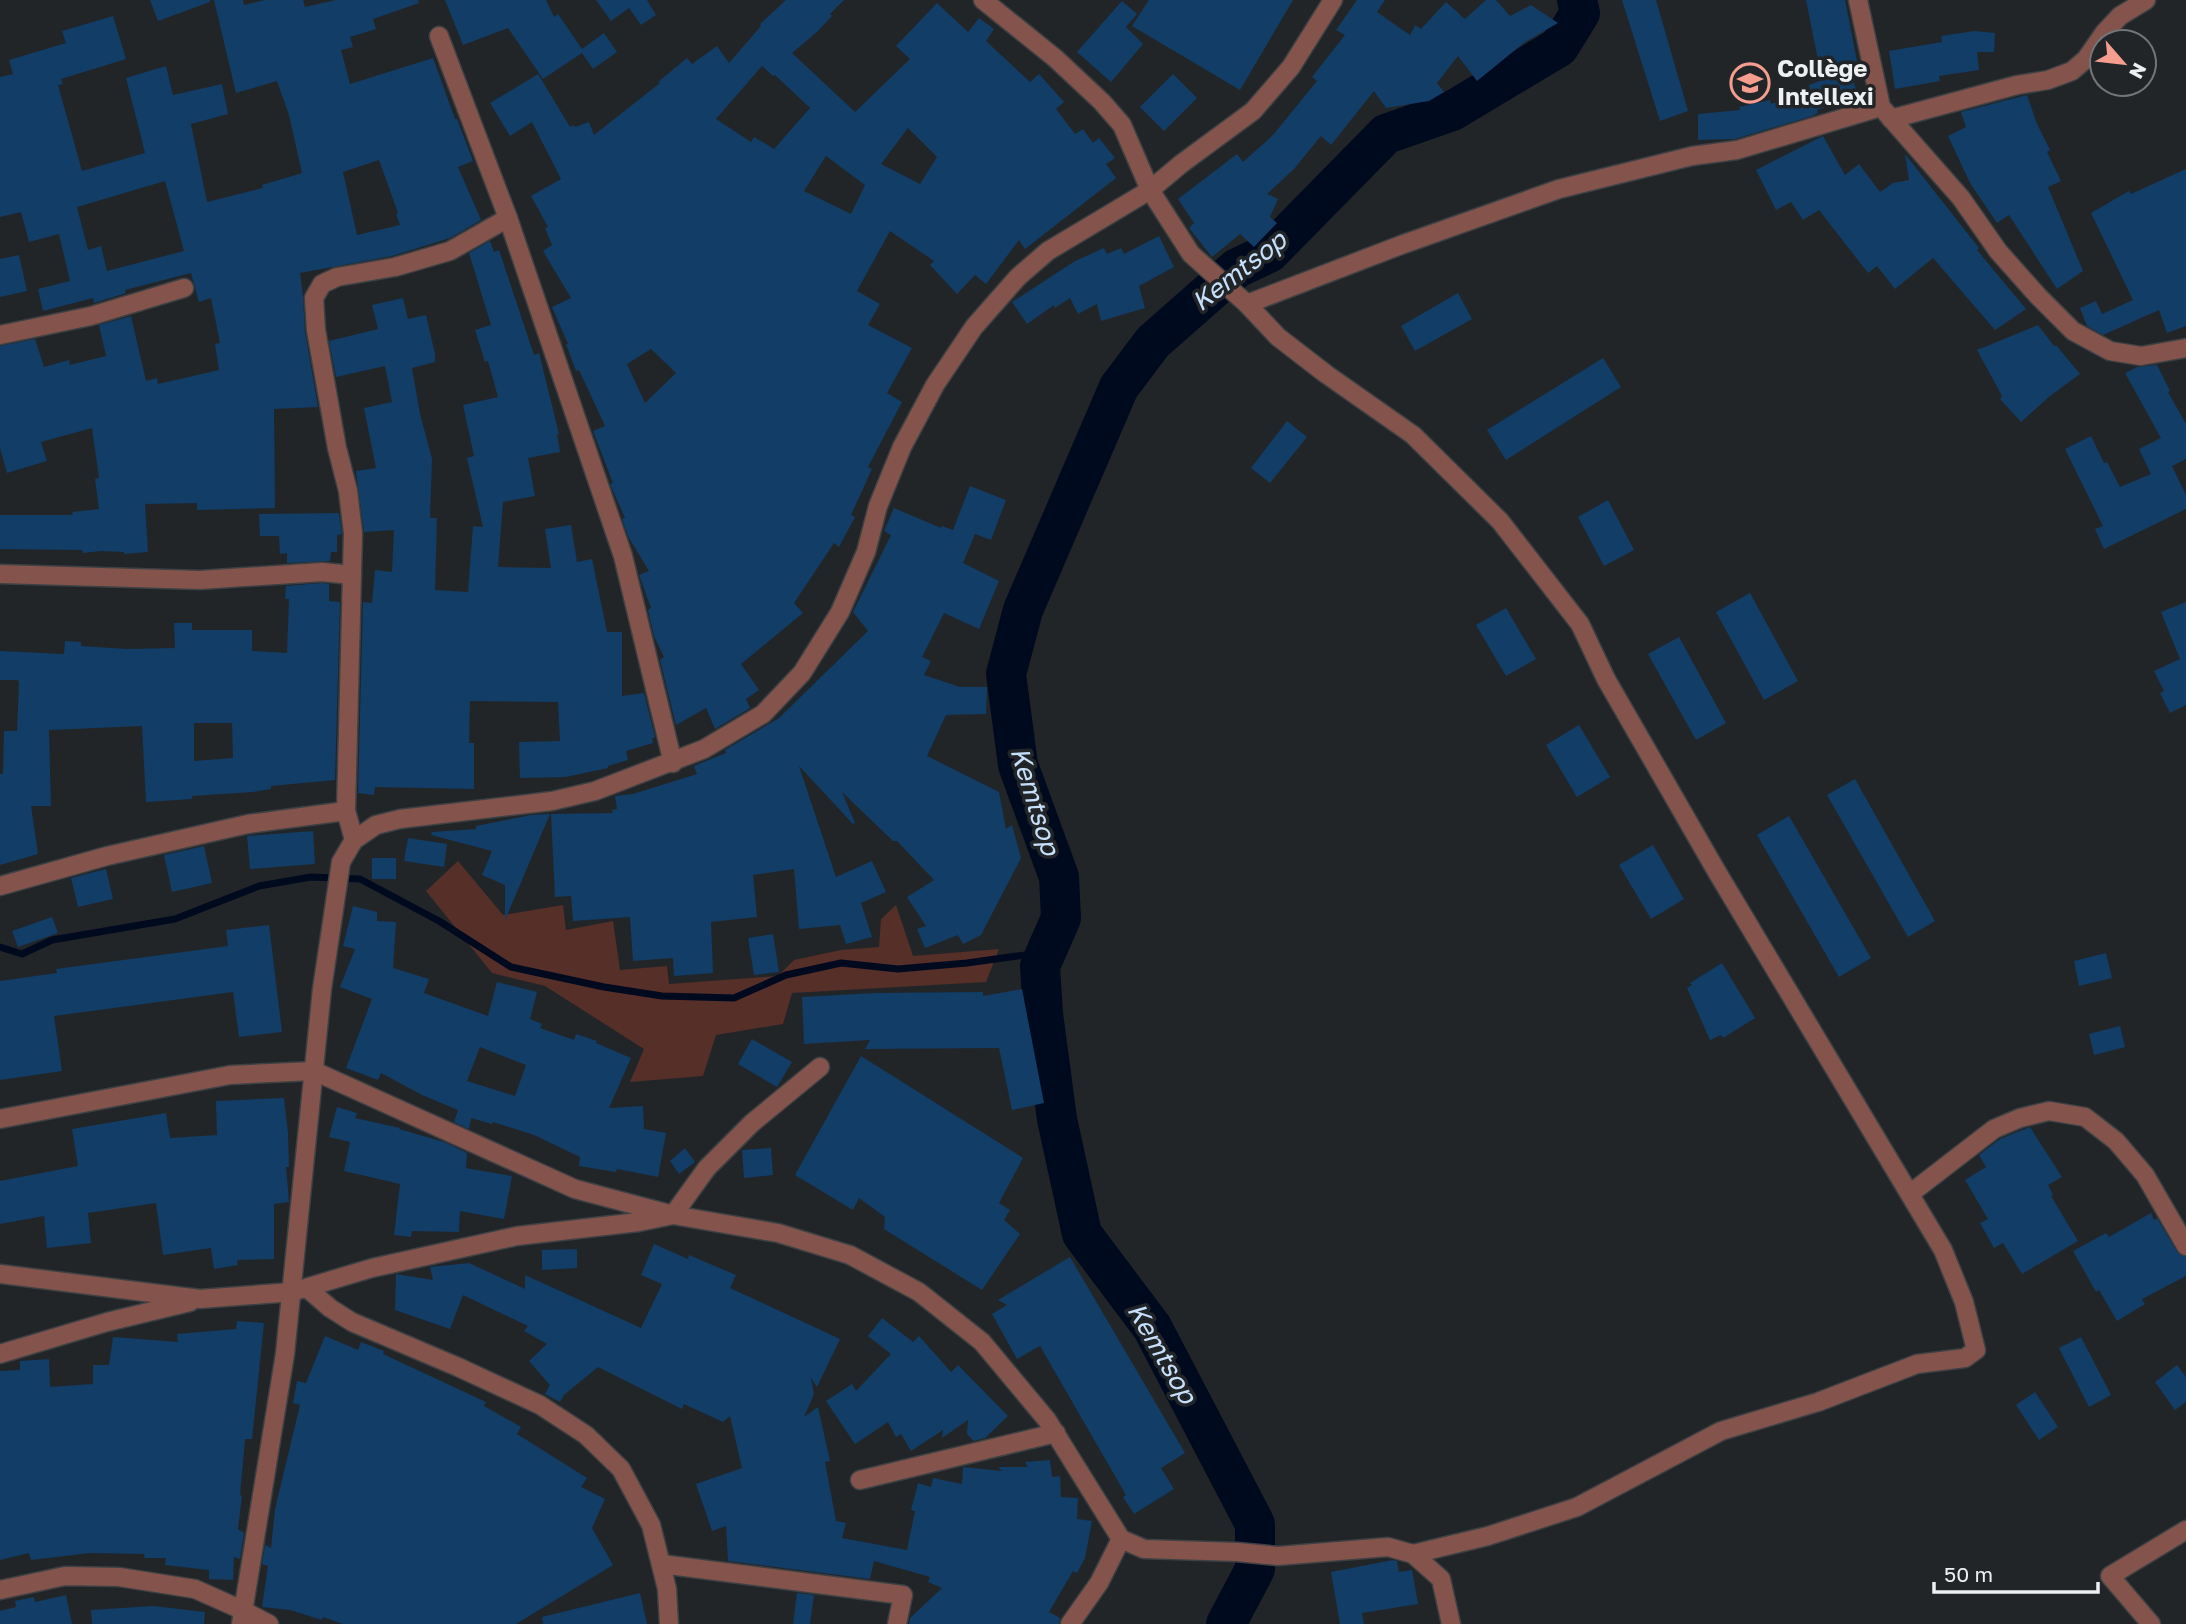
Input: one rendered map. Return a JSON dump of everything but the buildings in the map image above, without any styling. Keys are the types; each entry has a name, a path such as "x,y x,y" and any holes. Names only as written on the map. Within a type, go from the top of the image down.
{"street":[{"path":"982,0 1055,58 1102,102 1122,125 1150,190 1191,254 1278,337 1413,435 1500,521 1580,624 1606,679 1717,872 1911,1193 1943,1250 1964,1302 1976,1350 1965,1359 1917,1364 1818,1402 1721,1431 1577,1507 1488,1536 1413,1554"},
{"path":"242,1617 285,1354 299,1290 314,1071 327,939 341,862 354,840 376,825 400,818 552,801 595,792 704,749 763,715 802,673 840,612 866,552 878,506 902,447 935,385 974,327 1018,277 1048,251 1150,190 1254,111 1291,66 1333,0"},
{"path":"1858,0 1886,113 1961,198 1998,251 2073,331 2110,351 2141,356 2182,354"},
{"path":"1241,300 1559,189 1692,156 1737,150 1886,113 2048,80 2073,71 2120,16 2146,0"},
{"path":"439,36 508,218 623,556 673,763"},
{"path":"354,840 346,811 353,533 348,491 337,448 316,330 314,298 322,284 337,277 396,267 450,251 508,218"},
{"path":"0,335 91,316 184,288"},
{"path":"0,574 200,580 322,572 352,575"},
{"path":"0,886 107,856 235,827 346,811"},
{"path":"0,1354 107,1322 200,1300 299,1290 372,1268 517,1236 639,1222 673,1214 707,1168 752,1123 820,1067"},
{"path":"0,1119 230,1075 314,1071 575,1189 673,1214 778,1233 849,1255 919,1292 982,1342 1047,1420 1121,1539 1144,1549 1278,1556 1388,1547 1413,1554 1441,1579 1451,1624"},
{"path":"1911,1193 1994,1129 2020,1118 2049,1111 2085,1117 2116,1141 2145,1175 2186,1246"},
{"path":"0,1274 200,1300"},
{"path":"299,1290 352,1322 540,1405 586,1436 621,1469 651,1525 667,1589 669,1624"},
{"path":"859,1480 1056,1433"},
{"path":"2151,1624 2110,1576 2186,1530"},
{"path":"1070,1624 1099,1583 1121,1539"},
{"path":"661,1564 902,1595 897,1624"},
{"path":"0,1590 65,1576 119,1577 195,1590 242,1617 269,1624"}],"shaded area":[{"path":"458,861 503,915 563,905 566,930 613,921 620,970 667,966 669,984 778,976 794,960 841,950 879,947 881,919 896,905 913,956 999,949 986,982 792,993 783,1024 716,1035 703,1076 630,1082 644,1049 545,986 492,973 426,891"}],"waterway":[{"name":"Kemtsop","path":"1226,1624 1255,1569 1255,1524 1152,1327 1082,1234 1057,1119 1043,1014 1040,966 1061,918 1059,877 1018,765 1006,674 1023,610 1119,387 1153,342 1237,268 1269,253 1386,134 1452,111 1559,47 1580,13 1577,0"},
{"path":"0,947 22,954 52,940 175,919 259,886 311,877 360,879 439,921 511,967 604,987 662,996 734,998 786,975 841,963 898,969 1046,952"}],"place":[{"name":"Collège Intellexi","path":"1750,83"}]}
